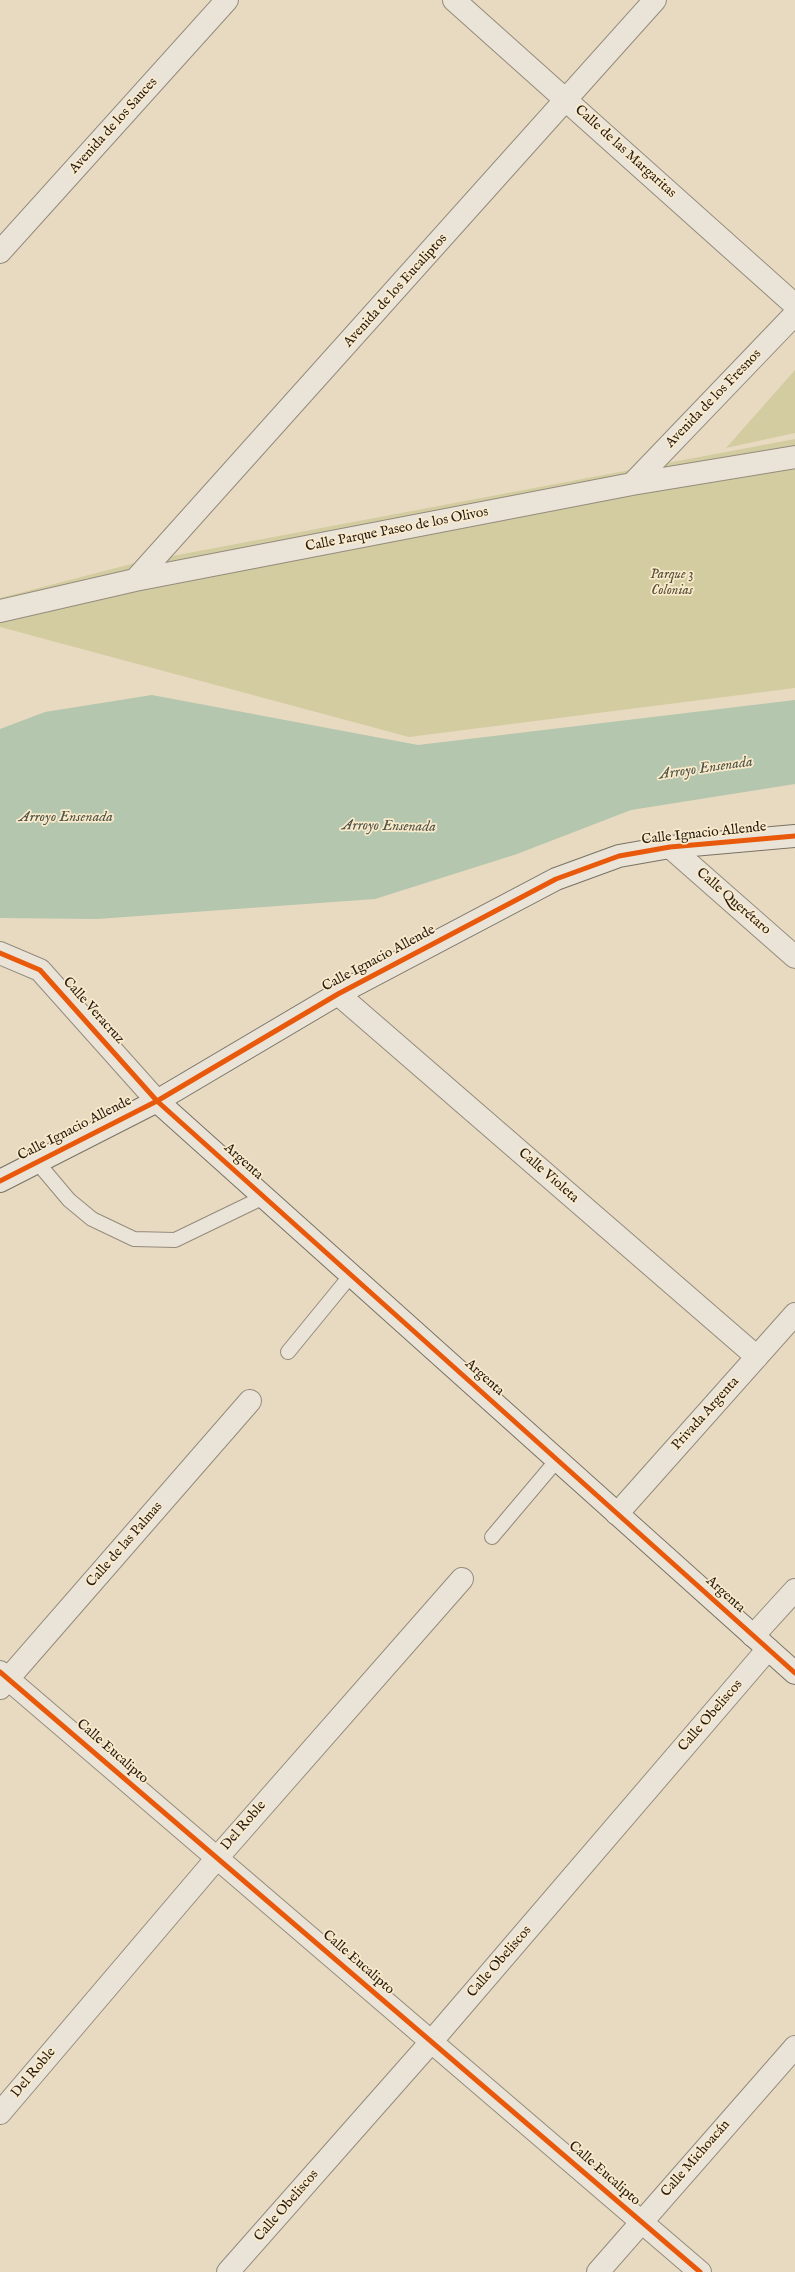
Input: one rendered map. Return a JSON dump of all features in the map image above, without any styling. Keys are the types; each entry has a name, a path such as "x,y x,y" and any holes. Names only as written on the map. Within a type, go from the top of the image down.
{"street":[{"name":"Avenida de los Sauces","path":"0,252 227,0"},
{"name":"Calle de las Margaritas","path":"454,0 568,100 795,305"},
{"name":"Avenida de los Eucaliptos","path":"135,580 568,100 655,0"},
{"name":"Avenida de los Fresnos","path":"632,484 795,314"},
{"name":"Calle Parque Paseo de los Olivos","path":"0,611 135,580 632,484 795,456"},
{"name":"Calle Ignacio Allende","path":"0,1181 157,1101 338,994 556,879 619,856 670,847 795,836"},
{"name":"Calle Querétaro","path":"670,847 795,957"},
{"name":"Calle Veracruz","path":"0,953 40,970 157,1101"},
{"name":"Calle Violeta","path":"338,994 757,1357"},
{"name":"Argenta","path":"157,1101 795,1673"},
{"name":"Privada Argenta","path":"617,1514 795,1314"},
{"name":"Calle de las Palmas","path":"3,1680 250,1401"},
{"name":"Del Roble","path":"0,2113 217,1858 462,1579"},
{"name":"Calle Obeliscos","path":"228,2272 431,2042 761,1643 795,1590"},
{"name":"Calle Eucalipto","path":"3,1680 217,1858 700,2272"},
{"name":"Calle Michoacán","path":"598,2272 795,2047"}],"lane":[{"path":"37,1162 69,1200 92,1219 134,1238 175,1240 264,1197"},
{"path":"288,1352 351,1275"},
{"path":"492,1537 557,1460"}],"green space":[{"path":"795,370 795,433 726,448"},
{"name":"Parque 3 Colonias","path":"795,439 795,688 409,737 0,627 0,598 135,563"}],"water":[{"name":"Arroyo Ensenada","path":"152,695 418,745 795,700 795,784 631,810 517,854 375,899 97,919 0,918 0,729 45,712"}],"cycle path":[{"path":"0,1181 157,1101 338,994 556,879 619,856 670,847 795,836"},
{"path":"0,953 40,970 157,1101 795,1673"},
{"path":"0,1672 700,2272"}]}
